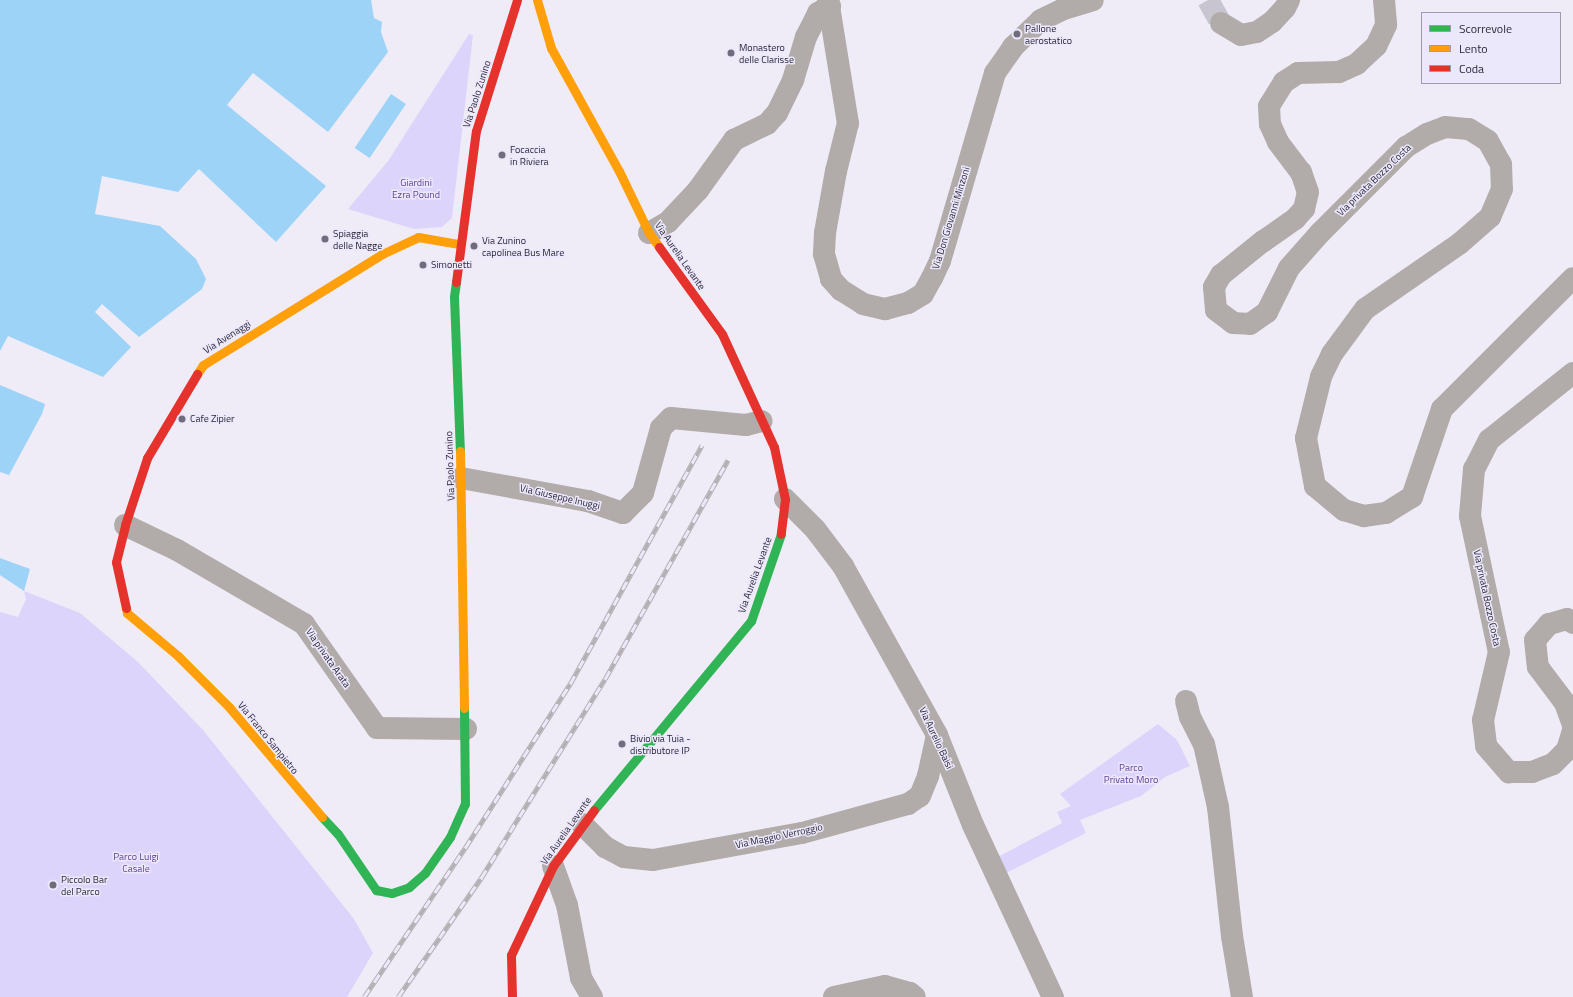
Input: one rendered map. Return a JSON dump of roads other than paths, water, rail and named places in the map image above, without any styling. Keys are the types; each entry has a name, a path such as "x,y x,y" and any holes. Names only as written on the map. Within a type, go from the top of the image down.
{"street":[{"name":"Via Paolo Zunino","path":"376,890 392,893 409,887 425,873 450,837 465,804 466,729 461,478 454,297 459,244 476,131 517,0"},
{"name":"Via Aurelia Levante","path":"512,997 511,955 553,866 582,824 751,621 768,577 782,531 785,499 774,446 722,334 649,233 619,171 551,48 536,0"},
{"name":"Via Don Giovanni Minzoni","path":"829,3 848,123 836,171 825,233 824,254 831,279 842,290 863,304 885,309 908,303 923,294 932,278 940,261 971,150 999,68 1013,47 1041,20 1064,9 1093,0"},
{"path":"1222,23 1241,35 1257,32 1272,22 1285,8 1288,0"},
{"name":"Via privata Bozzo Costa","path":"1384,0 1386,25 1376,46 1357,64 1339,72 1298,72 1284,82 1269,106 1270,124 1278,142 1301,172 1308,192 1304,209 1294,219 1262,241 1221,275 1214,287 1216,310 1233,323 1250,324 1267,312 1289,268 1320,232 1406,147 1427,134 1445,127 1469,130 1488,141 1501,164 1502,189 1490,217 1459,244 1365,309 1332,354 1321,377 1306,438 1315,486 1344,510 1364,516 1386,514 1412,497 1442,409 1573,278"},
{"path":"649,233 668,222 698,190 734,140 767,124 777,114 793,80 806,37 818,13 829,3"},
{"name":"Via Avenaggi","path":"128,613 116,562 125,525 148,458 203,365 308,298 382,254 418,237 459,244"},
{"name":"Via privata Bozzo Costa","path":"1573,373 1489,440 1474,470 1470,516 1499,652 1484,720 1486,746 1509,772 1532,772 1553,764 1567,750 1573,730"},
{"name":"Via Giuseppe Inuggi","path":"461,478 588,501 623,513 643,493 661,428 671,418 746,425 762,421"},
{"name":"Via Aurelio Baisi","path":"785,499 815,529 843,566 937,735 973,825 1053,997"},
{"name":"Via privata Arata","path":"125,525 177,550 304,624 377,728 466,729"},
{"name":"Via Franco Sampietro","path":"128,613 178,656 229,707 299,793 338,834 376,890"},
{"path":"1573,623 1567,620 1549,624 1535,640 1538,667 1565,703 1573,725"},
{"path":"1186,701 1190,717 1204,744 1218,807 1232,936 1242,997"},
{"name":"Via Maggio Verroggio","path":"582,824 605,847 624,857 653,860 802,833 908,804 920,796 928,776 937,735"},
{"path":"553,866 567,905 581,978 592,997"},
{"path":"834,997 885,986 910,993 914,997"}],"water":[{"path":"0,0 371,0 374,18 382,22 381,32 388,52 328,132 253,73 227,105 326,186 276,242 199,169 178,192 102,176 95,214 160,226 196,259 206,279 202,289 139,337 102,304 95,312 131,347 103,377 8,336 0,351"},
{"path":"391,94 406,104 370,158 355,148"},
{"path":"0,385 45,404 42,414 9,475 0,472"},
{"path":"0,558 30,569 24,591 0,575"}],"tunnel":[{"path":"1208,0 1221,23"}],"railway":[{"path":"364,997 465,848 570,684 702,445"},
{"path":"398,997 481,878 605,679 728,460"}],"place":[{"name":"Pallone aerostatico","path":"1017,34"},
{"name":"Monastero delle Clarisse","path":"731,53"},
{"name":"Focaccia in Riviera","path":"502,155"},
{"name":"Spiaggia delle Nagge","path":"325,239"},
{"name":"Via Zunino capolinea Bus Mare","path":"474,246"},
{"name":"Simonetti","path":"423,265"},
{"name":"Cafe Zipier","path":"182,419"},
{"name":"Bivio via Tuia - distributore IP","path":"622,744"},
{"name":"Piccolo Bar del Parco","path":"53,885"}],"park label":[{"name":"Giardini Ezra Pound","path":"416,188"},
{"name":"Parco Privato Moro","path":"1131,772"},
{"name":"Parco Luigi Casale","path":"136,862"}]}
